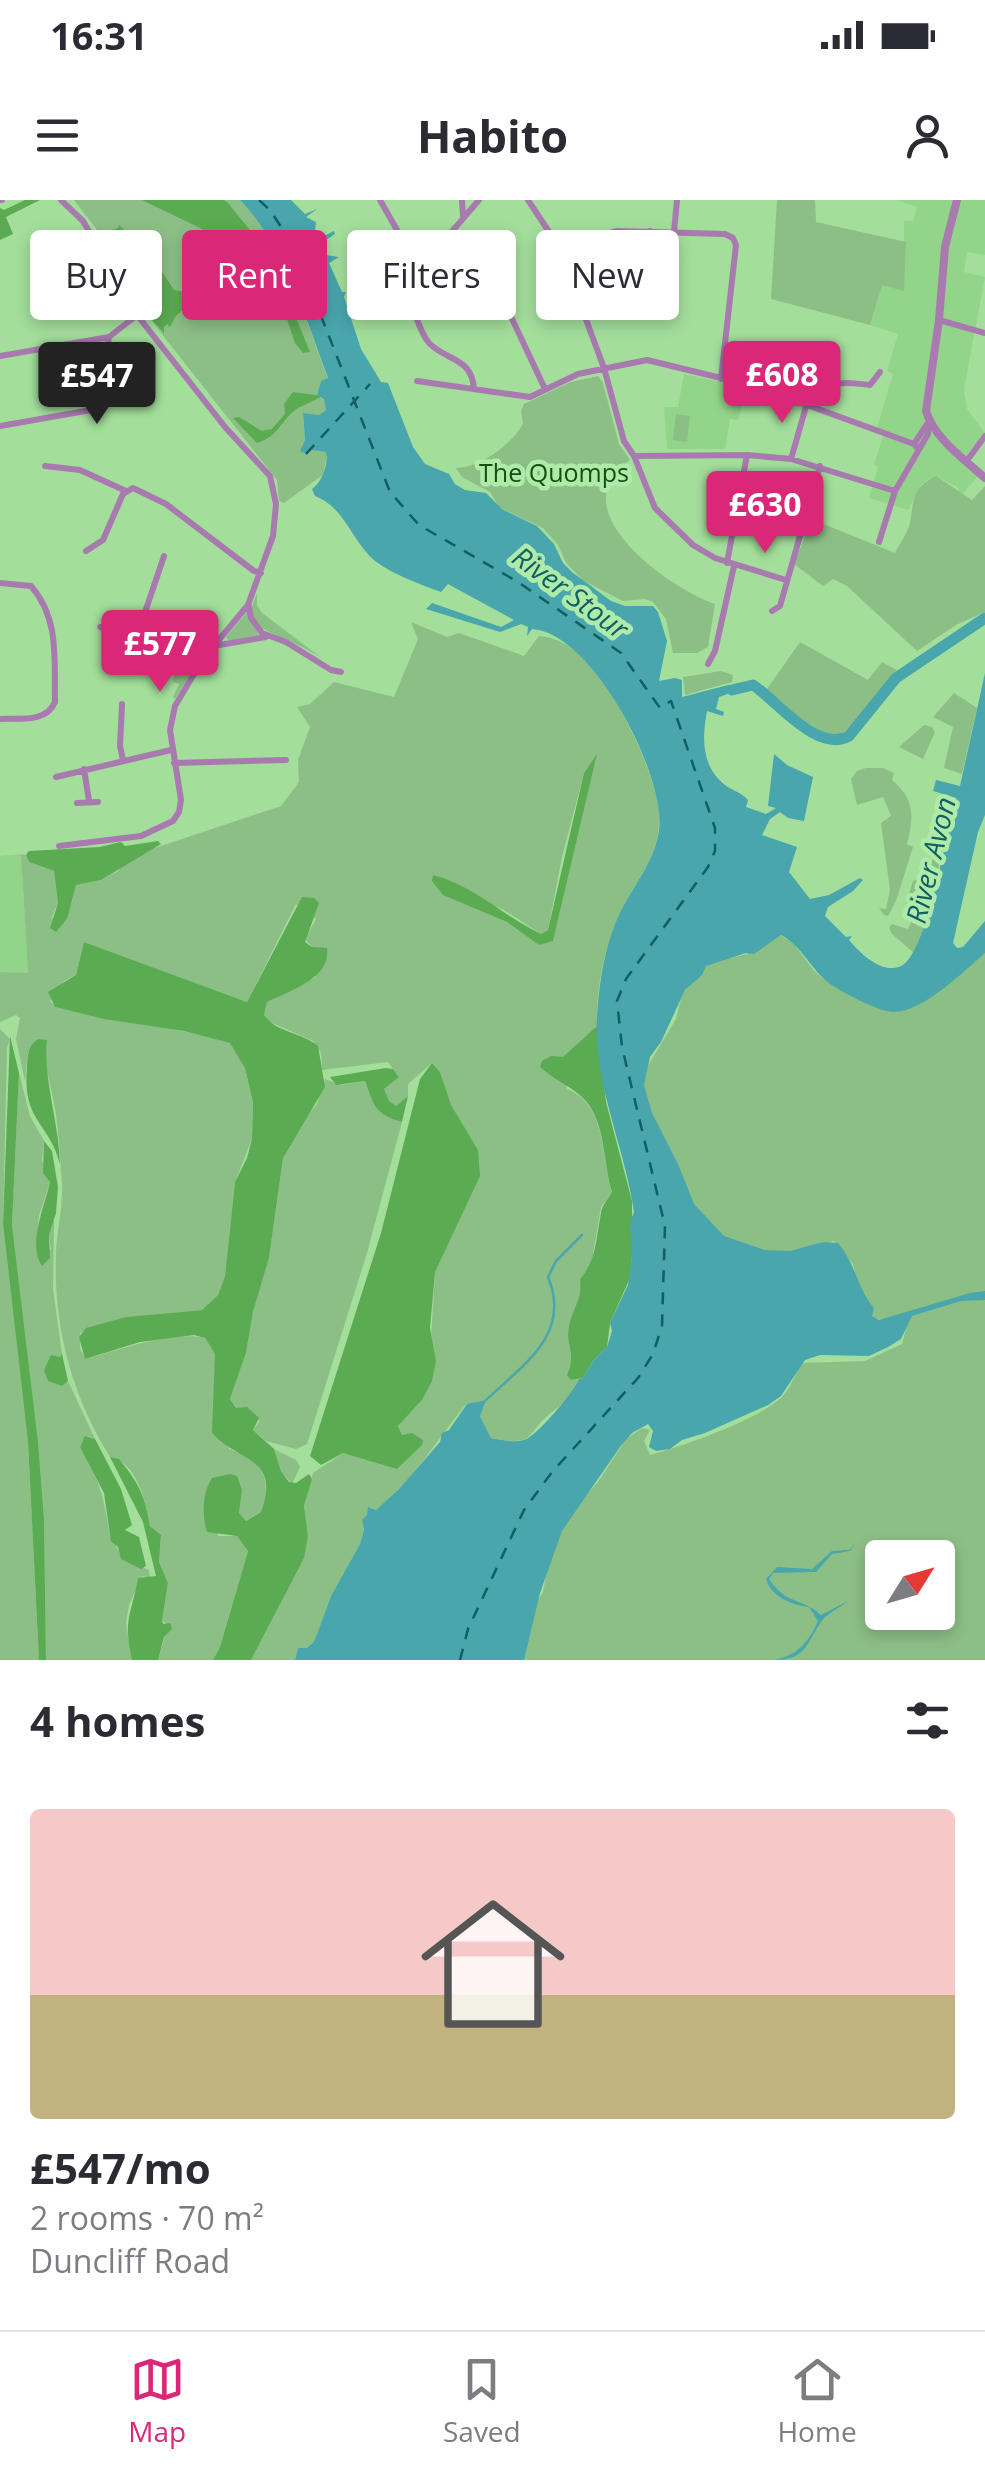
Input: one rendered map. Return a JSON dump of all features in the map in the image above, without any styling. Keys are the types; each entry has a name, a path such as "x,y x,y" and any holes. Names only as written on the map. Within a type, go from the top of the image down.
{"street":[{"path":"62,200 89,230"},
{"path":"380,200 397,230"},
{"path":"462,200 463,217"},
{"path":"453,230 478,200"},
{"path":"528,200 548,230"},
{"path":"674,230 677,200"},
{"path":"957,200 945,247 940,320 926,411 930,422 985,478"},
{"path":"679,232 725,234 736,245 721,379"},
{"path":"0,356 109,337 131,320"},
{"path":"59,846 140,836 172,821 179,812 181,800 170,730 175,706 213,646 248,605 275,525 273,480 225,427 141,320"},
{"path":"418,320 433,346 464,363 474,389"},
{"path":"512,320 546,389"},
{"path":"586,320 624,441 654,508 693,545 731,564 786,580"},
{"path":"940,320 985,333"},
{"path":"0,426 91,410 100,398 109,337"},
{"path":"417,382 530,397 578,374 647,360 810,405 916,446"},
{"path":"791,459 810,405 832,383 840,380 870,386 880,372"},
{"path":"879,542 895,491 930,422"},
{"path":"966,462 985,436"},
{"path":"634,456 747,455 791,459 895,491"},
{"path":"708,664 731,564 747,455"},
{"path":"45,466 80,470 126,491 139,489 166,504 254,571 261,572"},
{"path":"772,611 780,606 820,466"},
{"path":"86,552 108,533 126,491"},
{"path":"136,636 164,556"},
{"path":"0,583 32,586 57,629 52,709 42,717 0,720"},
{"path":"248,605 254,624 267,636 341,672"},
{"path":"100,627 187,650 203,660"},
{"path":"213,646 267,636"},
{"path":"122,704 123,760"},
{"path":"56,777 172,750"},
{"path":"174,763 286,760"},
{"path":"77,803 93,801 84,769"}],"shaded area":[{"path":"25,200 40,200 6,217 13,234 0,240 0,208 4,210"},
{"path":"142,200 224,200 250,230 200,228"},
{"path":"897,200 985,200 985,255 967,252 964,272 985,277 964,389 967,409 984,432 962,462 978,476 962,495 957,487 936,476 929,479 920,486 908,510 869,498 884,434 876,431 893,374 887,371 898,334 870,325 882,284 904,290 904,221 913,221 917,207"},
{"path":"162,272 174,290 182,291 182,310 170,327 164,327 164,333 152,320 162,320"},
{"path":"287,320 297,320 310,352 303,353"},
{"path":"684,374 747,388 738,420 730,419 725,449 667,449 664,407 678,407"},
{"path":"293,392 322,396 298,408 265,440 257,443 233,418 239,417 262,431 272,429 285,414 284,404"},
{"path":"597,754 553,941 539,945 507,922 443,895 432,881 433,875 462,886 541,934 548,930 584,773"},
{"path":"158,841 161,844 101,880 76,885 67,919 56,932 50,928 58,903 54,871 29,862 29,851"},
{"path":"21,854 28,974 0,972 0,856"},
{"path":"302,897 314,898 319,903 305,942 327,948 327,959 316,976 267,1002 264,1015 318,1046 325,1087 283,1158 269,1258 246,1353 230,1399 236,1408 247,1407 259,1418 253,1430 274,1449 289,1482 296,1483 309,1474 312,1479 304,1506 308,1536 304,1558 251,1660 213,1660 248,1551 237,1536 207,1532 206,1491 212,1478 237,1476 242,1490 239,1513 246,1521 261,1512 266,1494 261,1470 212,1433 215,1354 205,1338 194,1335 140,1342 85,1359 79,1337 86,1328 126,1317 202,1310 218,1295 225,1276 235,1182 252,1139 253,1103 245,1068 230,1043 55,1007 48,992 76,975 84,942 247,1002"},
{"path":"597,1026 606,1102 632,1201 632,1256 630,1278 610,1323 607,1347 583,1378 571,1380 567,1375 571,1361 569,1327 580,1279 593,1256 602,1210 612,1192 592,1109 580,1095 540,1067 551,1056 563,1057"},
{"path":"10,1036 19,1073 12,1225 38,1441 44,1519 46,1660 39,1660 28,1442 3,1224"},
{"path":"38,1039 47,1040 47,1071 60,1164 28,1099 28,1055"},
{"path":"432,1063 478,1150 480,1176 435,1272 430,1328 436,1361 432,1381 422,1400 398,1426 402,1435 412,1433 423,1440 422,1445 397,1469 343,1453 321,1465 310,1456 381,1233 420,1079"},
{"path":"393,1069 399,1077 384,1089 389,1101 396,1106 408,1096 402,1122 377,1108 365,1081 336,1085 330,1077"},
{"path":"44,1141 52,1151 58,1187 49,1235 50,1258 42,1266 37,1237 50,1182 43,1173"},
{"path":"62,1354 68,1381 62,1386 48,1381 44,1370 51,1355"},
{"path":"85,1436 95,1439 121,1489 132,1525 125,1530 139,1537 146,1566 141,1569 121,1559 118,1547 111,1541 104,1493 80,1447"},
{"path":"110,1457 119,1459 132,1475 150,1526 161,1535 159,1562 168,1583 162,1621 170,1623 172,1629 164,1637 158,1660 132,1660 128,1626 138,1578 156,1576 143,1522"}],"green space":[{"path":"74,200 240,200 264,230 182,230 182,320 306,320 328,379 321,381 317,395 324,399 327,410 319,415 303,413 305,441 311,450 327,452 324,474 284,503 279,501 277,480 151,320 162,320 162,230 97,230"},
{"path":"777,200 815,200 816,222 906,242 904,291 882,285 870,325 771,299"},
{"name":"The Quomps","path":"598,376 619,444 630,460 611,479 606,500 612,522 648,564 672,582 715,604 708,647 697,653 673,653 666,619 653,602 623,601 584,581 566,563 558,545 543,528 499,507 490,492 462,477 456,468 485,460 511,440 523,424 524,404 571,382"},
{"path":"676,414 690,416 687,442 673,440"},
{"path":"936,476 972,500 985,486 985,612 956,625 917,651 847,586 833,579 823,586 794,564 809,526 819,530 821,523 895,553 909,527 918,490"},
{"path":"257,594 262,613 319,656 265,630 254,620"},
{"path":"247,612 259,635 229,641 226,637"},
{"path":"411,622 447,637 459,633 524,656 539,636 573,649 592,666 613,696 656,794 657,836 611,935 600,981 597,1026 563,1058 567,1089 580,1096 596,1119 612,1192 601,1207 591,1266 580,1279 570,1328 568,1375 579,1382 567,1399 523,1440 491,1438 480,1416 481,1407 466,1404 402,1486 376,1510 369,1507 360,1544 331,1596 314,1642 298,1648 295,1660 251,1660 283,1598 308,1536 304,1506 313,1473 343,1453 369,1458 402,1435 398,1426 422,1400 431,1341 435,1271 478,1150 450,1105 440,1072 432,1063 408,1084 408,1096 396,1106 388,1101 384,1089 399,1077 388,1062 322,1070 321,1053 313,1041 268,1021 264,1015 267,1002 316,977 312,947 305,939 316,919 296,904 247,1002 84,942 76,975 64,981 50,1001 56,1007 233,1044 245,1068 253,1103 252,1139 235,1182 225,1276 218,1295 202,1310 126,1317 80,1333 80,1349 86,1359 162,1339 205,1338 215,1354 229,1449 257,1465 265,1480 261,1512 245,1521 239,1513 242,1490 227,1476 212,1478 218,1536 237,1536 248,1551 213,1660 158,1660 168,1625 162,1621 168,1583 159,1562 161,1535 150,1526 134,1475 110,1457 85,1410 62,1334 56,1253 62,1184 47,1040 28,1052 25,1081 16,1039 20,1018 16,1015 0,1022 0,972 28,973 21,854 29,862 54,871 58,903 51,919 72,902 75,885 101,880 155,848 281,806 299,782 298,760 310,727 297,707 310,704 334,682 394,697 418,639","holes":["596,757 553,941 539,944 507,922 444,895 433,881 504,910 541,934 548,930 584,773"]},
{"path":"800,642 868,680 882,662 897,670 849,729 834,739 762,696"},
{"path":"179,652 195,667 175,699 179,684 173,682"},
{"path":"721,671 733,675 732,682 685,695 683,677"},
{"path":"954,693 977,708 962,774 944,768 953,727 933,717"},
{"path":"924,725 935,732 923,759 899,747"},
{"path":"866,768 894,773 892,780 905,794 911,809 907,844 913,847 888,916 879,908 886,909 890,890 881,823 891,816 883,797 857,805 851,779"},
{"path":"942,811 951,814 927,918 914,953 889,928 892,924 908,929 916,911 905,907 920,869 930,872"},
{"path":"774,931 794,944 814,971 830,984 873,1006 895,1012 918,1005 985,953 985,1660 524,1660 527,1617 543,1592 551,1550 569,1515 598,1482 626,1439 642,1428 650,1430 644,1441 650,1455 738,1423 785,1394 802,1363 865,1361 902,1344 909,1318 872,1318 860,1295 853,1264 834,1241 794,1250 753,1252 728,1243 714,1232 689,1197 644,1095 643,1074 676,1019 682,995 706,964 747,954"},
{"path":"0,1029 10,1039 3,1224 28,1442 39,1660 0,1660"},
{"path":"19,1073 30,1116 44,1141 42,1160 50,1182 39,1216 36,1250 51,1250 49,1235 54,1219 53,1289 60,1357 67,1384 68,1381 95,1439 88,1436 80,1447 96,1477 110,1534 122,1559 149,1570 150,1578 142,1576 129,1605 126,1623 132,1660 46,1660 44,1519 38,1441 12,1225"},
{"path":"325,1079 341,1085 365,1081 377,1108 402,1122 367,1253 307,1444 296,1449 266,1441 253,1430 260,1421 236,1408 230,1399 246,1353 269,1258 283,1158 302,1121 317,1104"},
{"path":"274,1449 296,1460 300,1467 292,1484 281,1471"}],"water":[{"path":"240,200 291,200 305,214 317,209 306,217 316,222 315,230 264,230"},
{"name":"River Stour","path":"327,255 339,257 329,263 342,292 346,292 347,320 352,320 361,349 381,382 388,383 413,447 425,464 449,474 465,490 486,493 502,509 537,526 554,544 563,563 611,601 625,606 653,606 667,641 659,681 682,680 682,697 728,685 742,686 719,697 716,709 724,712 723,716 707,711 704,741 711,769 725,785 748,800 746,807 766,814 776,808 768,806 774,754 813,777 804,821 780,812 770,819 762,835 797,847 789,872 810,899 863,880 828,907 825,916 846,937 852,936 849,940 865,956 886,968 901,966 910,957 927,916 956,798 933,791 936,780 960,786 985,673 985,815 953,943 957,948 963,947 985,921 985,953 930,998 894,1012 871,1006 830,984 781,935 754,954 706,966 685,990 650,1057 644,1085 652,1113 694,1204 724,1236 765,1250 790,1251 823,1242 838,1243 874,1308 872,1316 879,1320 970,1293 985,1291 985,1300 961,1301 912,1316 901,1339 869,1356 820,1355 805,1360 781,1396 768,1405 682,1440 670,1449 656,1451 649,1447 653,1431 648,1424 632,1433 562,1531 540,1593 524,1660 295,1660 298,1648 314,1642 331,1596 360,1544 362,1520 368,1507 376,1510 398,1490 467,1404 486,1400 480,1416 491,1438 524,1440 554,1413 607,1347 610,1323 628,1285 632,1256 630,1222 634,1212 600,1066 598,1003 612,931 657,841 658,806 651,776 621,710 579,654 555,637 532,629 527,636 528,627 521,624 500,632 426,609 432,603 501,627 514,620 448,584 441,592 382,566 367,553 334,508 315,496 312,489 324,473 326,452 300,451 305,440 303,413 319,415 326,410 324,399 317,395 321,381 328,378 306,320 327,320"},
{"path":"855,1544 850,1551 832,1554 816,1572 773,1573 769,1579 776,1588 788,1597 807,1605 821,1615 848,1601 824,1619 798,1654 773,1660 801,1647 818,1621 809,1607 777,1595 766,1579 777,1567 812,1569 832,1551 849,1550"}],"waterway":[{"path":"732,690 753,685 811,732 837,740 849,736 896,678 985,618"},
{"path":"486,1400 528,1361 549,1332 554,1297 548,1277 556,1261 582,1235"}],"ferry route":[{"path":"259,200 294,247 390,492 419,525 518,582 621,653 660,708 671,701 715,828 715,851 708,867 626,979 617,1001 622,1047 665,1226 662,1326 653,1354 638,1378 552,1472 524,1510 468,1629 460,1660"},
{"path":"306,454 370,384"}],"water label":[{"name":"River Avon","path":"930,860"}]}
